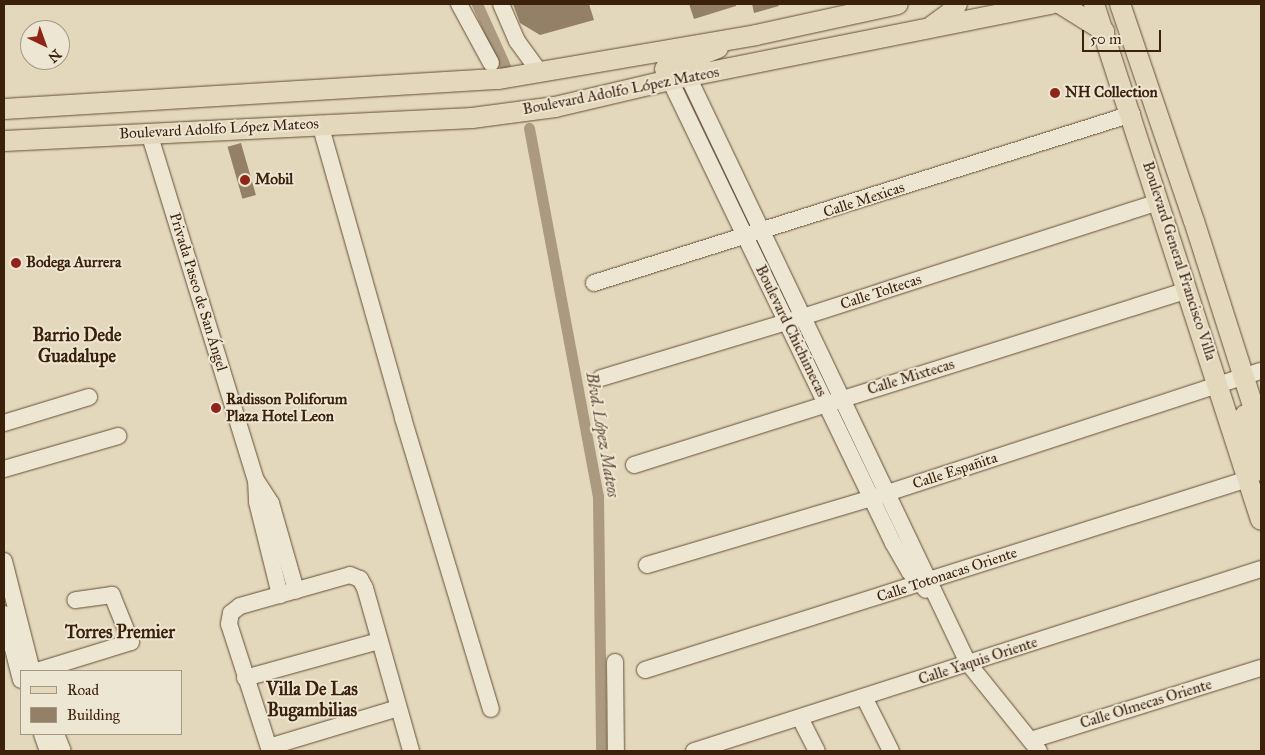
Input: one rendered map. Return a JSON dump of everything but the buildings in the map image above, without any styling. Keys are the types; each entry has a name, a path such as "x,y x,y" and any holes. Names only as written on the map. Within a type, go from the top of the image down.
{"main road":[{"name":"Boulevard Adolfo López Mateos","path":"4,141 472,118 555,106 674,65 732,38 898,4"},
{"path":"924,31 951,12 956,4"},
{"name":"Boulevard Adolfo López Mateos","path":"4,109 472,81 540,73 674,65 924,31 1052,4"},
{"path":"1061,4 1104,31"},
{"name":"Boulevard General Francisco Villa","path":"1094,4 1132,114 1220,385 1255,475 1261,520"},
{"name":"Boulevard General Francisco Villa","path":"1120,4 1149,92 1253,374 1261,431"},
{"path":"1137,4 1135,19 1150,75 1149,92"}],"street":[{"path":"458,4 491,63"},
{"path":"501,4 517,41 540,73"},
{"name":"Boulevard Chichimecas","path":"674,65 762,232 803,317 834,401"},
{"name":"Boulevard Chichimecas","path":"674,65 745,237 787,322 834,401 879,495 903,560 926,583 939,601 968,663 1035,746"},
{"name":"Calle Mexicas","path":"594,283 762,232 1132,114"},
{"path":"320,124 491,709"},
{"name":"Privada Paseo de San Ángel","path":"149,133 256,480 271,503 296,590"},
{"name":"Calle Toltecas","path":"601,378 803,317 1159,202"},
{"name":"Calle Mixtecas","path":"634,465 1188,290"},
{"name":"Calle Españita","path":"647,565 879,495 1253,374"},
{"path":"4,423 89,397"},
{"path":"4,469 118,436"},
{"name":"Calle Totonacas Oriente","path":"645,670 926,583 1255,475"},
{"name":"Privada Paseo de San Ángel","path":"256,480 256,502 280,595"},
{"path":"4,561 14,651"},
{"name":"Calle Yaquis Oriente","path":"694,751 865,699 968,663 1261,569"},
{"path":"398,708 269,749 245,678 228,618 240,606 350,575 357,577 365,588 411,751"},
{"path":"40,670 131,642 112,595 75,600"},
{"path":"4,614 14,651 22,670"},
{"path":"245,678 379,641"},
{"path":"615,662 616,751"},
{"name":"Calle Olmecas Oriente","path":"1035,746 1261,668"},
{"path":"865,699 891,751"},
{"path":"800,718 817,751"}],"waterway":[{"path":"477,4 505,66"},
{"name":"Blvd. López Mateos","path":"529,128 598,496 601,751"}],"place":[{"name":"NH Collection","path":"1055,93"},
{"name":"Mobil","path":"245,180"},
{"name":"Bodega Aurrera","path":"16,263"},
{"name":"Radisson Poliforum Plaza Hotel Leon","path":"216,408"}],"district":[{"name":"Barrio Dede Guadalupe","path":"77,346"},
{"name":"Torres Premier","path":"120,632"},
{"name":"Villa De Las Bugambilias","path":"312,700"}]}
